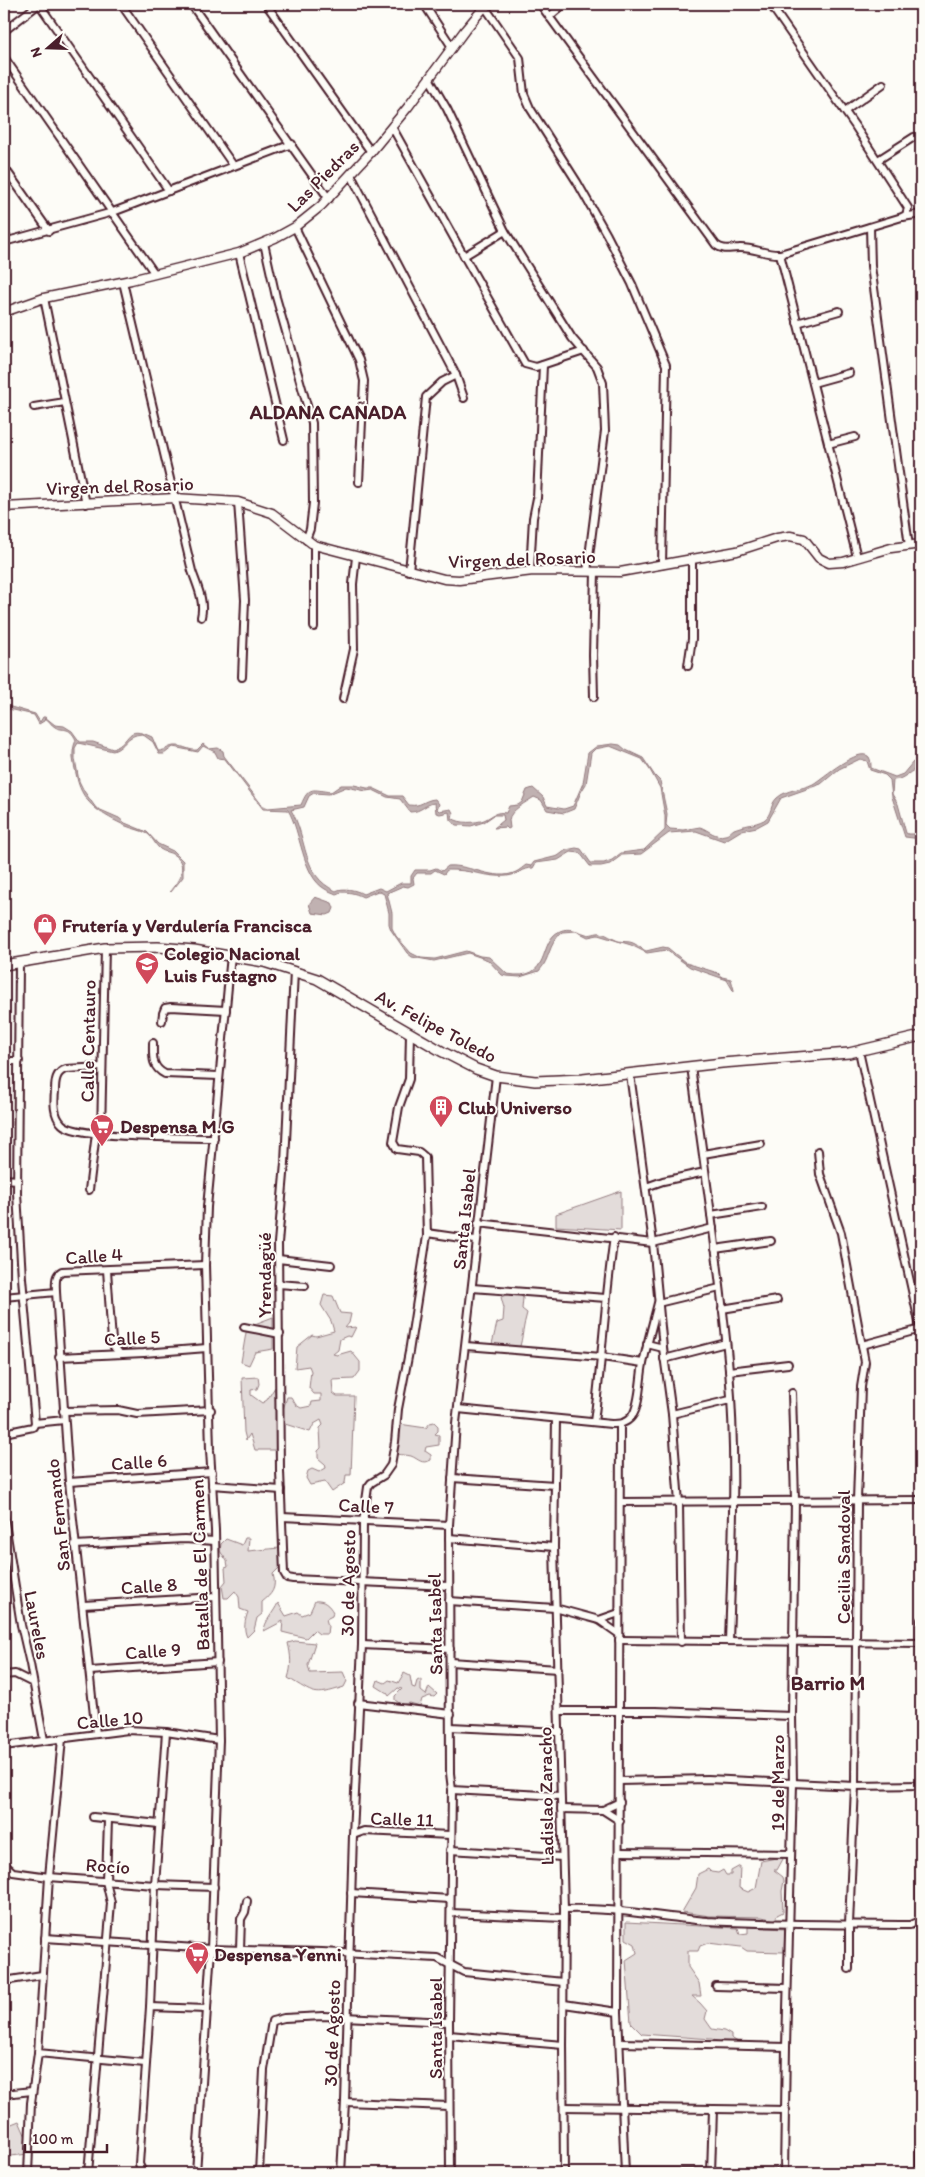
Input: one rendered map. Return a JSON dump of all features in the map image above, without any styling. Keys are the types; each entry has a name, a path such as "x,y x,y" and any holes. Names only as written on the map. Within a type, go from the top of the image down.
{"main road":[{"name":"Av. Felipe Toledo","path":"4,966 105,948 158,947 231,955 264,962 317,978 476,1069 496,1076 535,1081 560,1081 691,1066 859,1051 921,1036"}],"street":[{"path":"4,31 39,4 169,191"},
{"path":"121,4 234,165"},
{"path":"191,4 292,144 329,199"},
{"path":"266,4 371,152"},
{"path":"424,4 452,46"},
{"path":"540,4 716,245 725,250 748,248 772,255 780,254 902,217 921,214"},
{"path":"550,17 564,4"},
{"path":"770,4 845,111 906,203 908,212 902,217"},
{"path":"486,5 520,58 524,94 530,108 577,182 607,236 632,284 666,365 662,565"},
{"name":"Las Piedras","path":"4,312 44,298 123,282 239,253 296,227 329,199 371,152 392,127 452,46 486,5"},
{"path":"4,56 155,274"},
{"path":"428,78 447,109 505,230 572,338 597,367 603,383 605,431 591,572 594,697"},
{"path":"845,111 883,84"},
{"path":"392,127 522,360 530,366 543,365 584,351"},
{"path":"878,160 914,136"},
{"path":"4,242 113,212 292,144"},
{"path":"4,167 49,231"},
{"path":"351,175 456,375 464,398"},
{"path":"296,227 359,360 364,382 359,482"},
{"path":"870,227 871,266 909,546"},
{"path":"464,256 505,230"},
{"path":"264,243 276,297 312,423 313,503 310,529 306,540"},
{"path":"239,253 284,440"},
{"path":"780,254 857,557"},
{"path":"123,282 192,571 202,599 204,608 201,617"},
{"path":"44,298 86,504"},
{"path":"797,323 839,310"},
{"path":"530,571 533,518 537,498 543,365"},
{"path":"813,384 849,373"},
{"path":"409,572 426,397 442,382 456,375"},
{"path":"34,408 65,402"},
{"path":"828,444 855,437"},
{"name":"Virgen del Rosario","path":"4,508 175,498 238,502 272,512 314,545 409,572 459,580 530,571 620,572 737,551 777,538 790,536 804,539 819,558 836,564 891,548 921,544"},
{"path":"238,502 245,600 242,677"},
{"path":"314,545 314,627"},
{"path":"343,699 354,649 353,584 356,557"},
{"path":"688,666 692,639 692,560"},
{"name":"Calle Centauro","path":"89,1190 98,1134 102,1068 105,948"},
{"name":"Batalla de El Carmen","path":"196,2173 212,1949 214,1844 219,1740 215,1541 205,1265 207,1207 231,955"},
{"path":"20,963 18,1180 22,1278 25,1296 34,1425"},
{"name":"Yrendagüé","path":"294,971 285,1163 278,1259 284,1573 287,1578 362,1582"},
{"path":"162,1021 165,1008 170,1007 226,1010"},
{"name":"30 de Agosto","path":"341,2173 346,2102 353,1835 362,1645 363,1522 368,1487 384,1475 391,1465 398,1409 409,1352 427,1233 425,1158 419,1152 397,1149 393,1142 400,1107 409,1079 410,1032"},
{"path":"153,1043 153,1062 157,1070 165,1074 219,1076"},
{"path":"859,1051 921,1329 862,1345"},
{"path":"4,1061 19,1061"},
{"path":"691,1066 713,1228 729,1370 733,1501 730,1642"},
{"path":"102,1068 61,1071 55,1084 54,1108 62,1124 77,1132 98,1134 214,1138"},
{"path":"630,1074 653,1243 664,1359 672,1414 679,1502 681,1642"},
{"name":"Santa Isabel","path":"450,2173 449,2022 452,1790 449,1525 458,1409 472,1288 475,1240 496,1076"},
{"path":"702,1154 761,1144"},
{"name":"Cecilia Sandoval","path":"818,1151 820,1174 840,1233 865,1362 861,1388 857,1500 855,1786 849,1969"},
{"path":"646,1187 705,1172"},
{"path":"4,1180 18,1180"},
{"path":"711,1215 762,1207"},
{"path":"478,1223 653,1243 713,1228"},
{"path":"427,1233 475,1240"},
{"path":"594,1422 614,1238"},
{"path":"715,1249 771,1240"},
{"path":"278,1259 331,1265"},
{"name":"Calle 4","path":"4,1297 56,1292 56,1278 58,1273 62,1271 85,1268 107,1270 205,1265"},
{"path":"107,1270 112,1341 120,1354"},
{"path":"46,1293 56,1278"},
{"path":"278,1284 305,1286"},
{"path":"472,1288 606,1298"},
{"path":"658,1303 720,1288"},
{"name":"San Fernando","path":"56,1292 69,1482 96,1734"},
{"path":"722,1309 777,1300"},
{"path":"458,1409 620,1424 632,1416 636,1408 643,1363 658,1303"},
{"path":"244,1327 280,1334"},
{"path":"664,1359 726,1343"},
{"path":"647,1344 663,1348"},
{"path":"466,1346 602,1357 643,1363"},
{"name":"Calle 5","path":"59,1357 207,1348"},
{"path":"729,1370 788,1364"},
{"name":"19 de Marzo","path":"784,2173 793,1784 795,1500 792,1393"},
{"path":"672,1414 730,1400"},
{"path":"63,1411 118,1410 137,1414 210,1410"},
{"name":"Ladislao Zaracho","path":"556,1419 554,1547 564,1909 562,2045 564,2173"},
{"path":"4,1433 64,1420"},
{"path":"620,1424 618,2012 621,2043 625,2172 784,2173"},
{"name":"Calle 6","path":"69,1482 212,1472"},
{"path":"452,1478 555,1485"},
{"path":"212,1485 282,1490"},
{"path":"620,1502 921,1500"},
{"name":"Laureles","path":"4,1516 21,1625 44,1740"},
{"name":"Calle 7","path":"282,1517 449,1525"},
{"path":"449,1538 554,1547"},
{"path":"75,1545 184,1539 215,1541"},
{"path":"362,1582 449,1586"},
{"name":"Calle 8","path":"83,1605 216,1596"},
{"path":"449,1601 555,1608 599,1620 619,1637 681,1642 921,1643"},
{"path":"599,1620 619,1613"},
{"path":"920,2173 921,1620"},
{"path":"362,1645 450,1649"},
{"name":"Calle 9","path":"90,1671 218,1662"},
{"path":"450,1662 558,1669"},
{"path":"4,1675 15,1674 33,1683"},
{"path":"358,1703 451,1714"},
{"path":"559,1711 745,1713 792,1716"},
{"path":"450,1728 560,1732"},
{"name":"Calle 10","path":"4,1746 128,1730 166,1732 219,1740"},
{"path":"143,2173 139,2164 166,1732"},
{"path":"28,2173 32,2091 38,2053 49,1877 62,1739"},
{"path":"619,1781 708,1779 855,1786 920,1785"},
{"path":"452,1790 560,1796"},
{"path":"561,1809 603,1810 620,1802"},
{"path":"603,1810 620,1822"},
{"path":"93,1817 159,1824"},
{"path":"88,2173 111,1903 106,1881 108,1820"},
{"name":"Calle 11","path":"353,1835 364,1831 450,1835"},
{"name":"Calle 11","path":"450,1850 562,1857"},
{"path":"619,1852 791,1854"},
{"name":"Rocío","path":"4,1864 13,1872 49,1877 155,1885 214,1887"},
{"path":"351,1893 450,1899"},
{"path":"240,1949 241,1919 247,1901"},
{"path":"564,1909 618,1910 668,1918 790,1925 910,1925 921,1920"},
{"path":"451,1912 563,1918"},
{"path":"45,1938 212,1949 437,1958 464,1972 563,1982"},
{"path":"4,1980 42,1975"},
{"path":"716,1986 787,1988"},
{"path":"564,2004 618,2012"},
{"path":"150,2007 207,2009"},
{"path":"259,2173 264,2070 272,2021 300,2016 348,2016 449,2022"},
{"path":"449,2035 562,2045"},
{"path":"621,2043 786,2047"},
{"path":"38,2053 145,2062"},
{"path":"4,2094 32,2091"},
{"path":"346,2102 449,2106"},
{"path":"564,2107 786,2110"},
{"path":"711,2173 713,2109"}],"shaded area":[{"path":"4,705 35,714 40,722 45,717 55,725 64,726 72,731 80,742 93,742 113,749 124,742 130,735 137,732 152,737 158,751 174,746 197,750 203,744 209,749 203,746 198,752 173,747 164,754 159,754 153,742 142,734 132,737 121,747 113,751 78,743 75,748 79,781 96,808 147,832 158,844 173,851 183,861 183,877 171,892 181,873 182,868 179,859 160,849 148,834 109,818 95,808 89,802 77,778 73,754 76,740 71,732 55,727 45,718 39,724 34,715 4,708"},
{"path":"620,745 643,758 660,781 667,814 666,825 670,829 683,830 700,827 721,836 734,829 764,820 767,818 775,800 781,795 813,784 850,759 864,755 870,758 871,768 895,777 903,774 913,762 921,762 921,768 897,780 893,780 892,794 898,804 906,833 921,834 921,839 905,837 892,797 890,780 885,775 870,770 867,761 860,759 839,769 821,784 781,798 768,821 757,827 742,830 724,841 696,831 669,833 641,854 622,855 610,864 601,866 590,866 580,853 571,852 558,860 536,863 533,868 507,876 493,876 455,870 447,870 444,874 435,870 431,873 417,873 413,878 414,884 408,887 403,886 387,893 392,913 392,928 396,936 411,953 421,958 435,959 466,951 489,957 507,974 522,975 538,967 553,936 563,930 570,929 576,931 562,932 557,937 546,961 539,971 520,977 506,976 502,975 488,960 468,953 434,961 412,957 391,930 384,894 378,891 363,897 350,892 336,894 326,890 317,883 307,864 288,810 263,809 225,759 218,758 215,752 209,749 218,748 223,751 224,756 262,805 268,808 301,805 307,794 312,790 331,792 341,785 354,785 373,788 390,796 402,796 409,805 417,805 435,799 439,804 437,809 439,811 451,809 453,813 452,818 455,820 476,822 497,813 506,813 509,806 518,805 522,802 527,790 533,788 543,797 547,806 564,809 573,806 583,783 588,753 597,746","holes":["610,746 642,759 660,788 665,816 665,830 644,850 621,853 604,863 591,863 581,849 576,848 566,850 558,856 534,862 531,866 526,865 508,875 491,874 456,866 448,866 442,871 436,868 415,870 411,876 411,883 401,883 386,891 379,888 363,894 357,891 342,889 336,891 317,876 311,866 291,810 304,807 309,796 314,793 329,794 346,787 366,791 373,790 387,797 400,799 410,812 418,811 429,804 435,803 436,813 449,812 450,820 456,825 471,826 484,822 494,815 503,815 504,820 494,828 506,827 508,829 510,828 509,820 512,813 534,797 541,800 547,810 564,813 574,809 586,784 591,753 595,749"]},
{"path":"315,897 332,903 334,908 332,913 327,915 312,913 309,904"},
{"path":"576,931 588,934 603,934 618,941 633,943 646,951 663,947 668,948 686,963 731,979 734,992 727,980 690,967 666,950 647,953 631,945 598,935 588,937"},
{"path":"621,1191 621,1230 556,1226 556,1214"},
{"path":"511,1293 520,1294 523,1298 522,1309 527,1313 519,1350 492,1344 497,1323 503,1321 504,1308 501,1297"},
{"path":"324,1295 333,1296 340,1313 351,1314 349,1323 345,1328 356,1327 351,1337 347,1336 340,1339 338,1350 333,1354 337,1355 351,1351 360,1362 360,1371 354,1379 332,1380 333,1393 337,1396 354,1396 351,1475 346,1475 345,1483 332,1492 325,1482 310,1485 306,1478 308,1471 312,1469 319,1472 326,1468 325,1464 318,1458 318,1451 321,1448 320,1428 323,1425 321,1420 314,1424 310,1432 285,1424 281,1416 287,1397 291,1397 296,1405 301,1408 311,1406 312,1402 321,1401 321,1394 314,1394 309,1388 311,1371 309,1366 295,1368 297,1347 312,1335 316,1336 334,1331 331,1321 321,1305"},
{"path":"273,1317 273,1349 255,1352 249,1365 241,1362 247,1327"},
{"path":"258,1377 259,1384 257,1389 251,1390 251,1395 262,1403 267,1400 275,1387 277,1450 255,1450 250,1434 246,1440 242,1378"},
{"path":"434,1422 438,1426 438,1431 435,1434 439,1435 439,1445 426,1447 425,1451 431,1455 431,1460 422,1462 411,1456 397,1454 399,1424 426,1428 430,1423"},
{"path":"245,1538 249,1538 248,1551 279,1548 280,1567 273,1574 273,1590 262,1602 262,1614 257,1618 254,1630 247,1637 245,1625 248,1612 240,1609 239,1597 235,1591 228,1598 224,1598 222,1586 226,1581 225,1568 228,1567 227,1561 220,1551 221,1544 226,1539 242,1545"},
{"path":"315,1601 321,1601 326,1604 333,1612 332,1616 326,1619 328,1626 327,1634 319,1634 314,1630 306,1638 282,1632 283,1621 264,1631 267,1621 278,1603 286,1616 298,1612 302,1615 310,1612"},
{"path":"295,1641 315,1643 308,1665 310,1673 343,1672 347,1681 344,1687 320,1693 309,1691 288,1678 291,1660 288,1643"},
{"path":"404,1673 410,1676 412,1687 415,1688 417,1681 421,1679 421,1691 426,1695 429,1687 437,1694 434,1697 430,1696 422,1699 420,1706 410,1703 402,1705 395,1700 395,1696 402,1689 398,1688 389,1696 376,1686 378,1680 385,1683 389,1680 398,1683"},
{"path":"781,1857 783,1859 777,1870 774,1870 783,1877 784,1881 782,1891 783,1912 777,1915 775,1920 762,1917 710,1916 682,1912 696,1888 698,1874 708,1869 711,1872 718,1873 723,1870 726,1875 731,1875 731,1871 740,1866 739,1888 748,1892 756,1888 761,1861"},
{"path":"626,1922 738,1928 740,1934 748,1933 748,1927 785,1929 784,1952 747,1951 741,1947 708,1943 700,1946 698,1951 688,1951 688,1967 699,1983 701,1996 692,1996 707,2011 705,2019 712,2029 724,2031 731,2035 731,2038 738,2042 736,2044 712,2039 642,2034 631,2023 626,1960 637,1953 635,1944 626,1939"},
{"path":"19,2121 30,2146 28,2154 11,2156 9,2167 12,2173 4,2173 4,2127"}],"place":[{"name":"Frutería y Verdulería Francisca","path":"45,946"},
{"name":"Colegio Nacional Luis Fustagno","path":"147,985"},
{"name":"Club Universo","path":"441,1128"},
{"name":"Despensa M.G","path":"102,1147"},
{"name":"Despensa Yenni","path":"197,1975"}],"district":[{"name":"ALDANA CAÑADA","path":"328,412"},
{"name":"Barrio M","path":"828,1683"}]}
